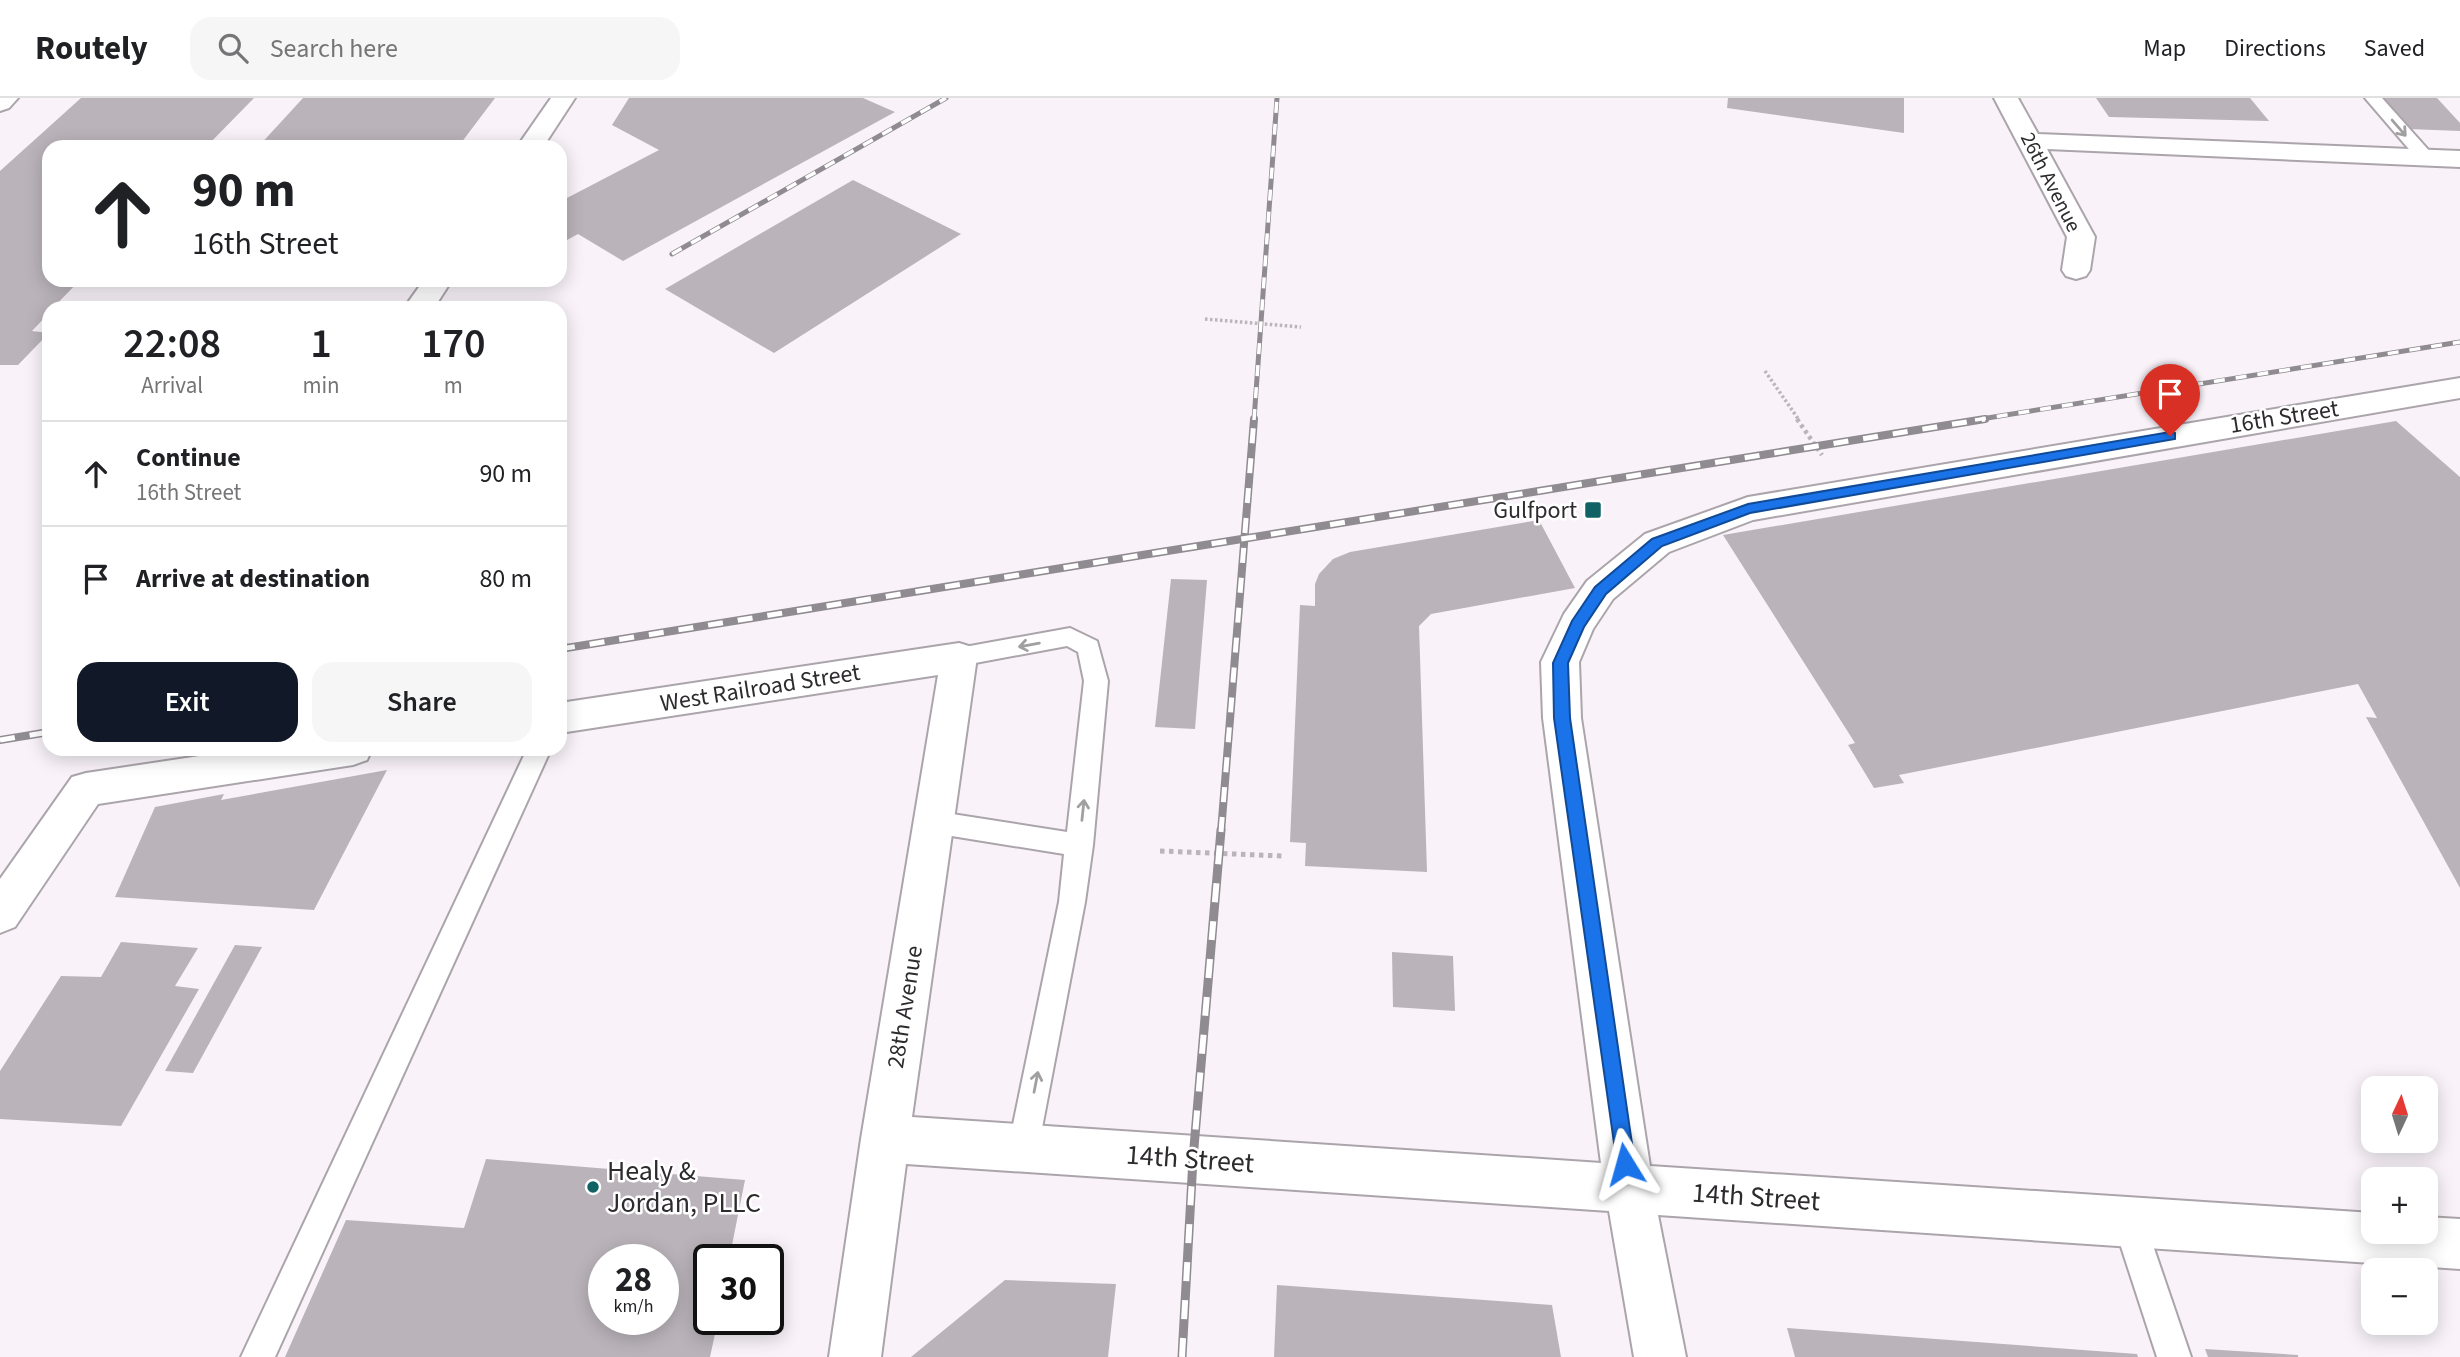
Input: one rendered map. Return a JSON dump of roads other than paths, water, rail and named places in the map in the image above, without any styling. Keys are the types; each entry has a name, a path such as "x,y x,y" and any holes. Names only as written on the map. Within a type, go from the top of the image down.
{"street":[{"path":"0,103 6,98"},
{"path":"535,140 563,98"},
{"name":"26th Avenue","path":"2006,98 2081,237 2076,270"},
{"path":"2031,141 2460,159"},
{"name":"16th Street","path":"1660,1357 1629,1189 1562,718 1560,663 1577,625 1600,590 1657,543 1748,509 2460,388"},
{"name":"West Railroad Street","path":"567,717 959,657"},
{"name":"28th Avenue","path":"855,1357 885,1139 959,657"},
{"path":"3,905 86,789 306,756"},
{"name":"14th Street","path":"885,1139 2460,1244"}],"lane":[{"path":"2373,98 2426,158"},
{"path":"959,657 1070,637 1089,647 1096,681 1072,902 1023,1149"},
{"path":"258,1357 536,756"},
{"path":"933,822 1080,845"},
{"path":"2129,1222 2174,1357"}],"railway":[{"path":"672,254 946,98"},
{"path":"1254,420 1277,98"},
{"path":"1975,420 2460,342"},
{"path":"1244,539 1254,419"},
{"path":"1244,539 1985,419"},
{"path":"567,648 1244,539"},
{"path":"1221,832 1244,539"},
{"path":"0,740 42,733"},
{"path":"1182,1357 1193,1159 1221,830"}],"place":[{"name":"Gulfport","path":"1593,510"},
{"name":"Healy & Jordan, PLLC","path":"593,1187"}]}
